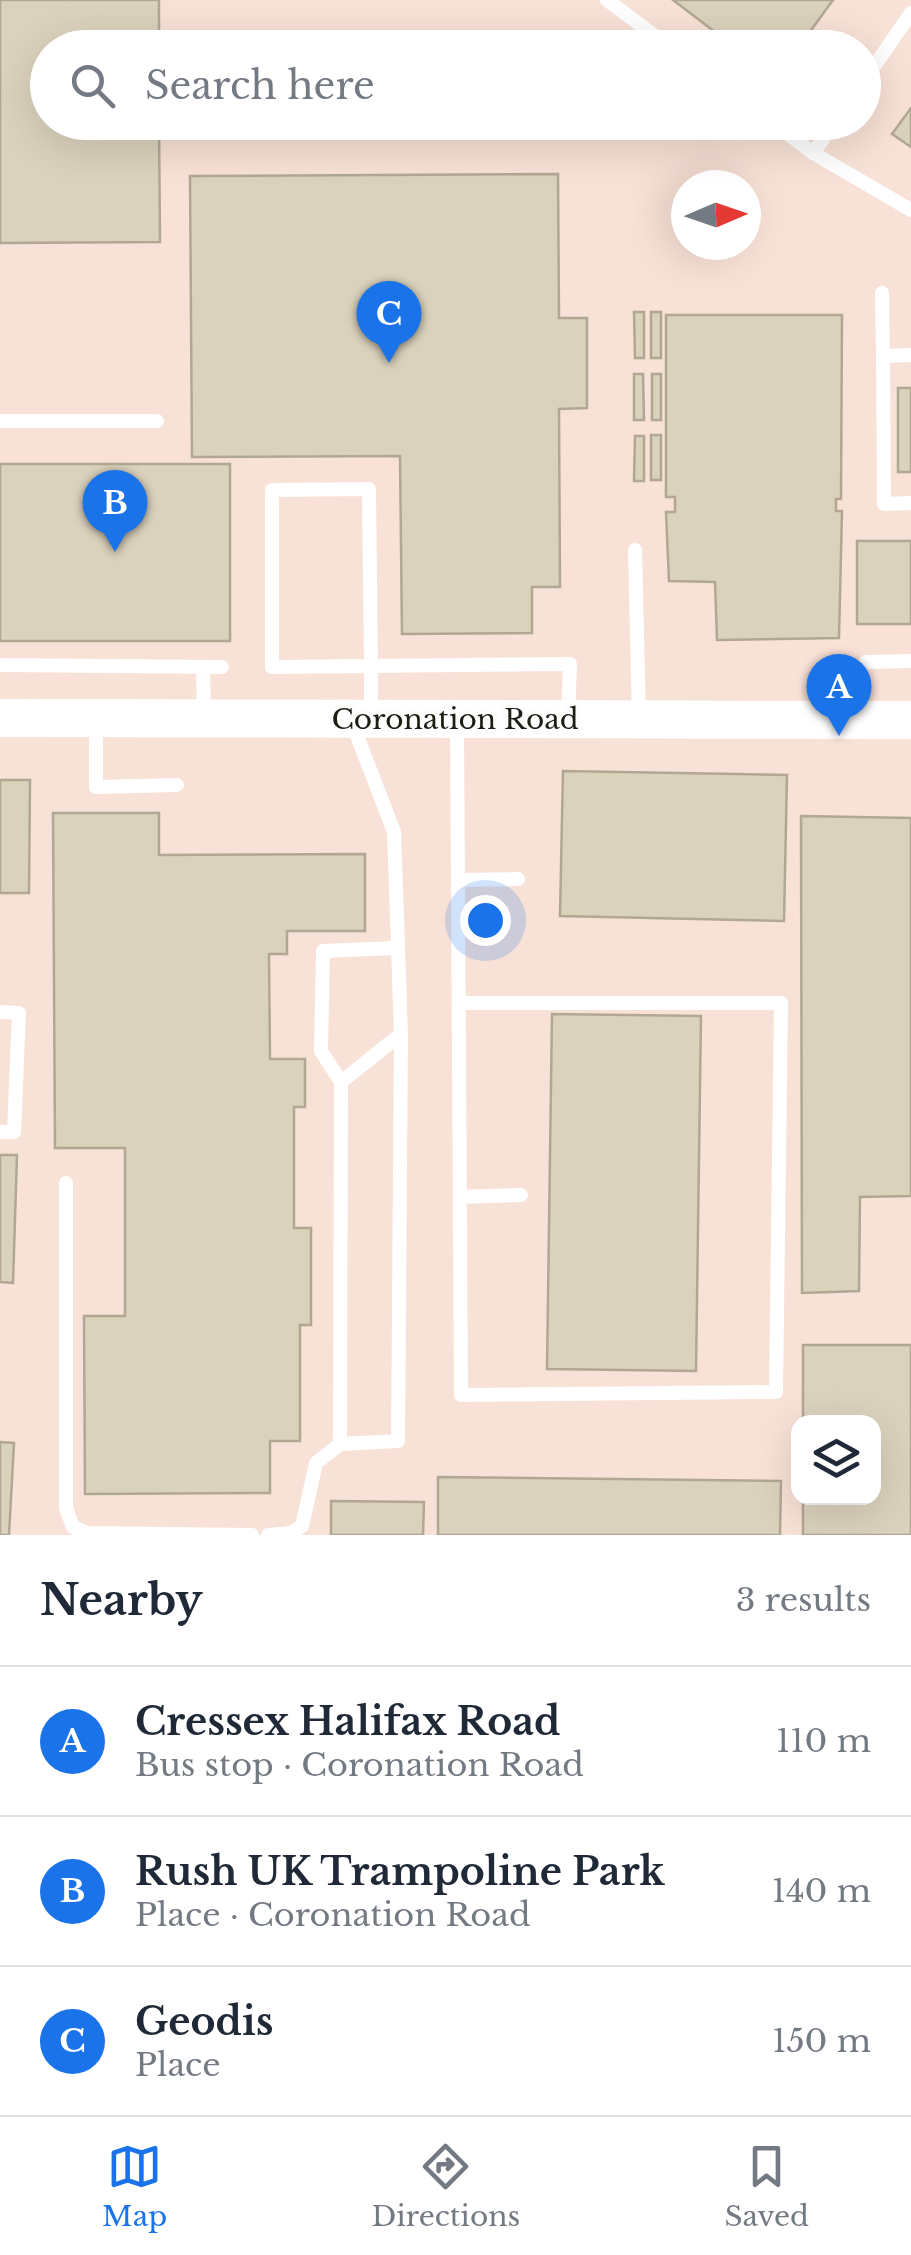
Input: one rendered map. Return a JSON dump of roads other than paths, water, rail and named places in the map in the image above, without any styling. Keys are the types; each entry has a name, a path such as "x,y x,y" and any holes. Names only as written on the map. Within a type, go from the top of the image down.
{"street":[{"name":"Coronation Road","path":"0,718 911,720"}],"lane":[{"path":"607,0 647,30"},
{"path":"881,56 911,13"},
{"path":"796,140 911,210"},
{"path":"813,153 822,140"},
{"path":"882,293 884,504 911,503"},
{"path":"883,356 911,355"},
{"path":"0,420 157,421"},
{"path":"268,1535 290,1533 302,1526 316,1463 340,1444 398,1441 400,1034 394,832 361,719 370,666 369,489 272,490 272,666 370,666 570,664 568,720"},
{"path":"635,550 640,720"},
{"path":"866,662 911,661"},
{"path":"0,665 222,667"},
{"path":"203,667 204,718"},
{"path":"96,718 96,787 177,785"},
{"path":"457,720 461,1396 776,1392 780,1003 459,1003"},
{"path":"458,880 518,880"},
{"path":"340,1444 341,1082 321,1051 323,951 396,948"},
{"path":"0,1012 19,1013 14,1132 0,1132"},
{"path":"341,1082 400,1034"},
{"path":"66,1183 66,1508 74,1526 87,1533 252,1535"},
{"path":"460,1197 521,1194"}],"place":[{"name":"Geodis","path":"389,363"},
{"name":"Rush UK Trampoline Park","path":"115,552"},
{"name":"Cressex Halifax Road","path":"839,736"}]}
